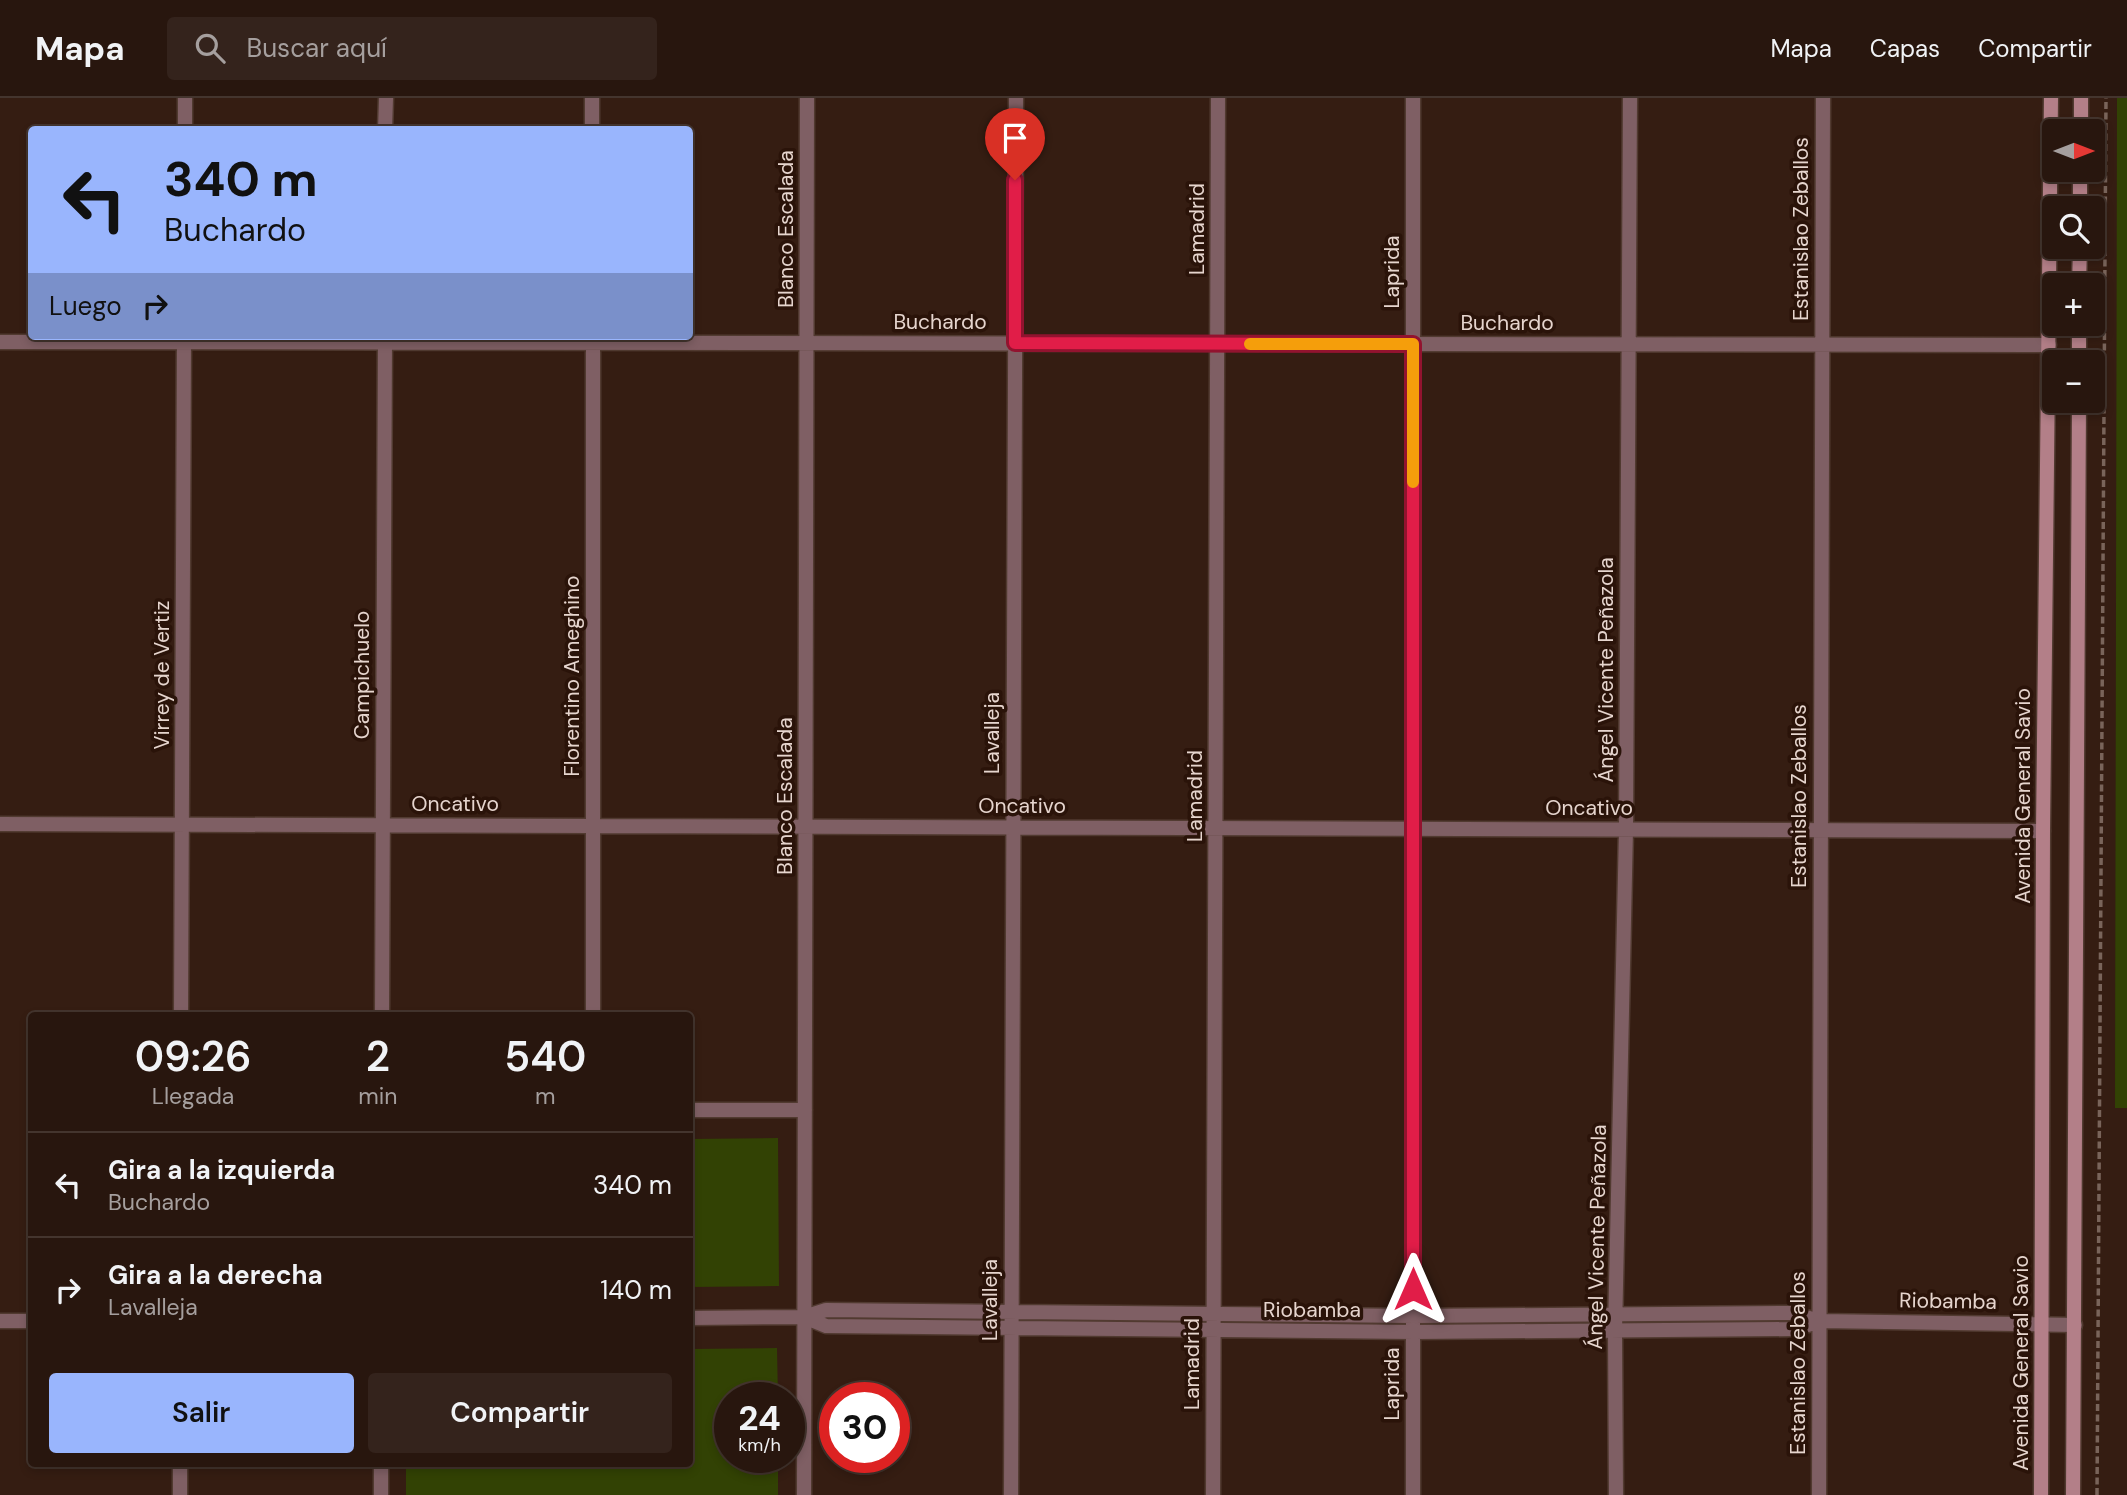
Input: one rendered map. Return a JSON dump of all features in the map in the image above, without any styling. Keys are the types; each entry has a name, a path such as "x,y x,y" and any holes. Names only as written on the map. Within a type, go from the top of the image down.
{"main road":[{"name":"Avenida General Savio","path":"2041,1495 2043,831 2051,98"},
{"path":"2081,98 2081,119"},
{"path":"2073,1495 2079,413"}],"street":[{"path":"184,126 185,98"},
{"path":"386,98 386,126"},
{"path":"592,98 592,126"},
{"name":"Blanco Escalada","path":"804,1495 807,98"},
{"name":"Lavalleja","path":"1011,1495 1016,98"},
{"name":"Lamadrid","path":"1213,1495 1218,98"},
{"name":"Laprida","path":"1413,98 1413,1495"},
{"name":"Ángel Vicente Peñazola","path":"1616,1495 1615,1331 1626,830 1630,98"},
{"name":"Estanislao Zeballos","path":"1819,1495 1823,98"},
{"name":"Buchardo","path":"0,342 123,340"},
{"name":"Virrey de Vertiz","path":"181,1012 184,340"},
{"name":"Campichuelo","path":"382,1012 385,340"},
{"name":"Florentino Ameghino","path":"593,340 593,1012"},
{"name":"Buchardo","path":"646,340 807,343 2049,345"},
{"name":"Oncativo","path":"0,824 2043,831"},
{"path":"693,1110 805,1110"},
{"name":"Riobamba","path":"693,1318 804,1317 826,1310 1414,1315 1791,1313 1820,1321 2075,1325"},
{"name":"Riobamba","path":"804,1317 827,1326 1011,1330 1414,1332 1794,1329 1820,1321"},
{"path":"0,1321 28,1321"},
{"path":"180,1467 180,1495"},
{"path":"381,1467 381,1495"}],"path":[{"path":"2097,1495 2106,98"}],"green space":[{"path":"2117,98 2127,98 2127,1108 2115,1108"},
{"path":"778,1138 779,1286 693,1287 693,1139"},
{"path":"777,1348 778,1382 714,1382 714,1473 778,1473 778,1495 406,1495 406,1467 693,1467 693,1349"}],"slow traffic":[{"path":"1250,344 1413,344 1413,482"}],"route":[{"path":"1015,180 1015,343 1413,344 1413,1289"}]}
